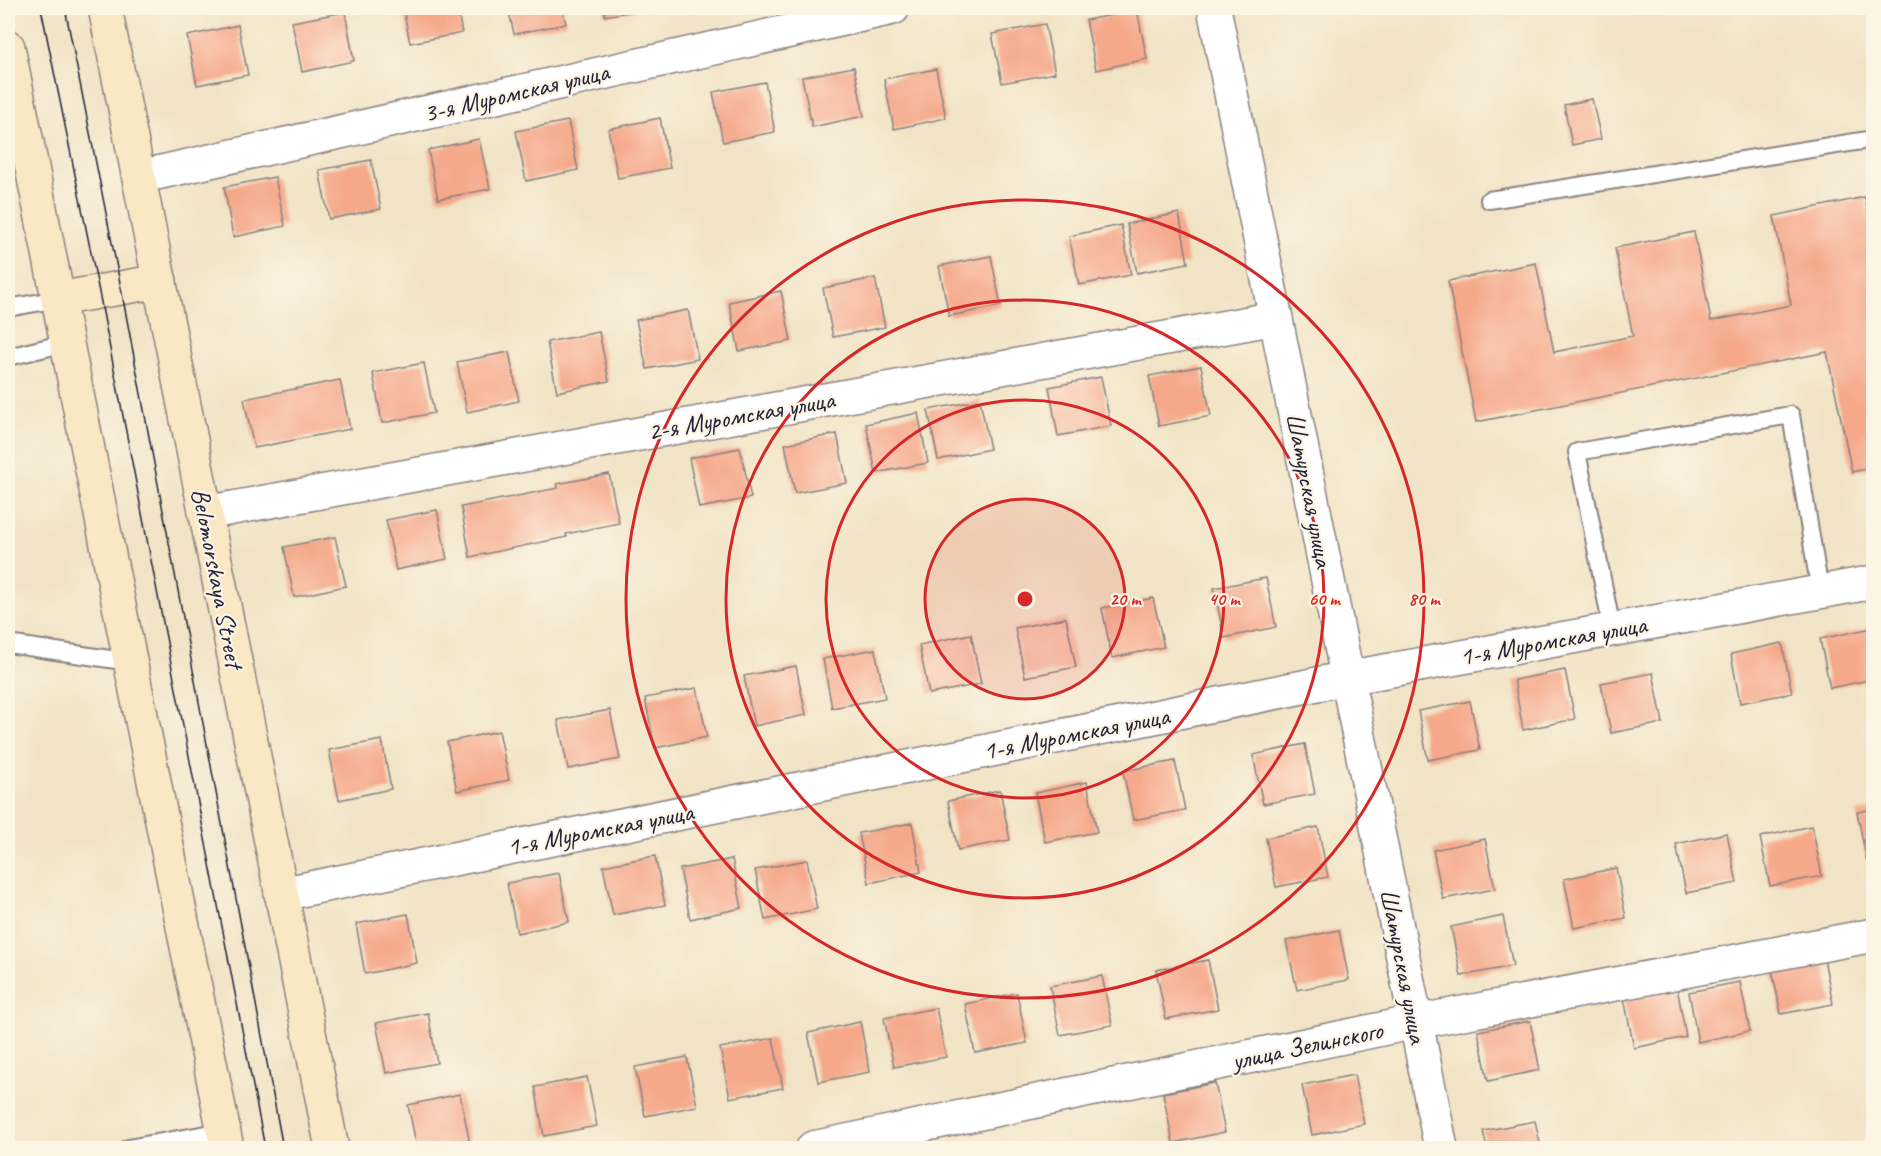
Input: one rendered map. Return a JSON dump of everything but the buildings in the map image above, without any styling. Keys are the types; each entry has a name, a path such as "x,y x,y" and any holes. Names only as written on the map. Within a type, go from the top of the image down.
{"main road":[{"name":"Belomorskaya Street","path":"105,8 332,1149"},
{"path":"8,47 225,1140"},
{"path":"58,299 160,281"}],"street":[{"name":"3-я Муромская улица","path":"139,177 893,8"},
{"name":"Шатурская улица","path":"1214,8 1440,1149"},
{"name":"2-я Муромская улица","path":"205,513 1276,318"},
{"name":"1-я Муромская улица","path":"281,894 1347,678 1874,582"},
{"name":"улица Зелинского","path":"813,1149 1415,1022 1874,935"}],"lane":[{"path":"1489,200 1874,140"},
{"path":"8,308 58,299"},
{"path":"8,357 66,343"},
{"path":"1612,629 1577,452 1791,415 1820,591"},
{"path":"8,644 130,662"},
{"path":"128,1149 225,1140"}],"tram line":[{"path":"41,8 99,292 265,1148"},
{"path":"65,8 121,288 283,1148"}]}
